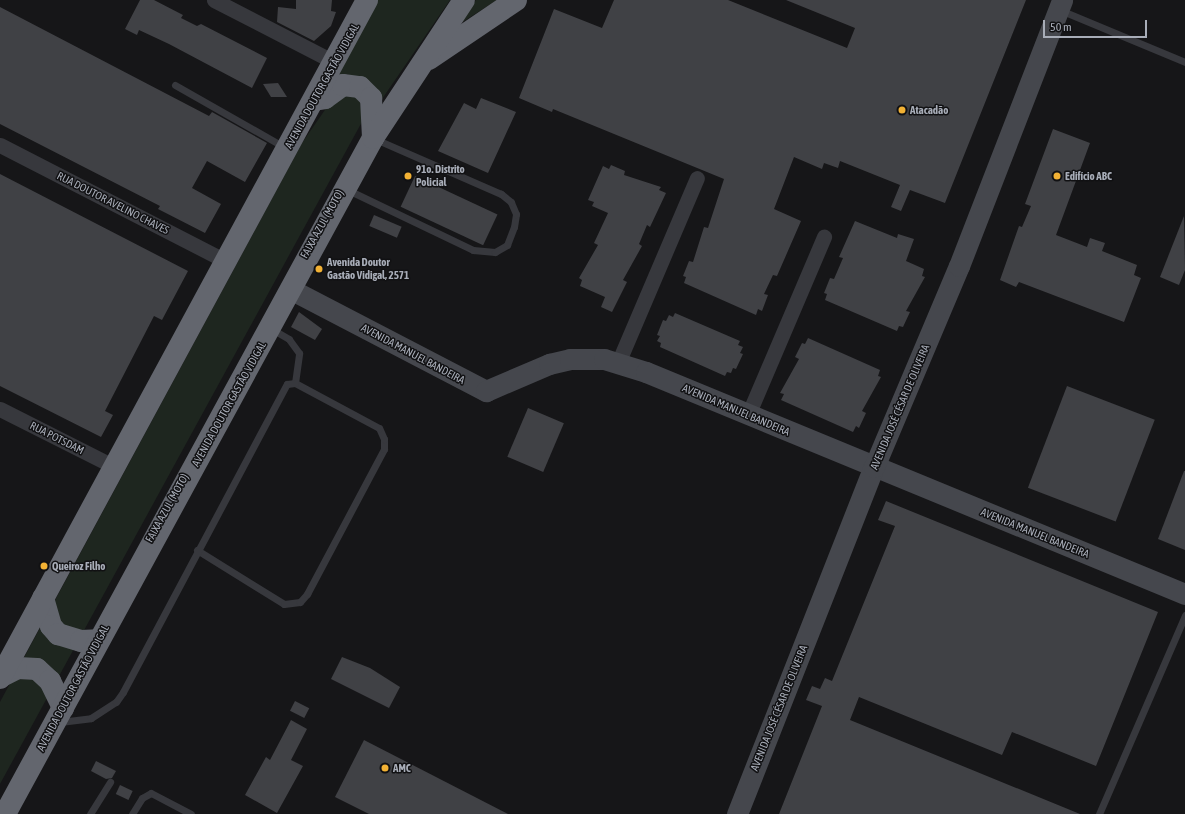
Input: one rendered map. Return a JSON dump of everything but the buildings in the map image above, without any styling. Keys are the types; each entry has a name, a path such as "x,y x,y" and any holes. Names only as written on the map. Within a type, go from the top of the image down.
{"highway":[{"path":"356,24 360,0"},
{"name":"AVENIDA DOUTOR GASTÃO VIDIGAL","path":"0,677 356,24 367,0"},
{"name":"AVENIDA DOUTOR GASTÃO VIDIGAL","path":"5,814 96,640 292,290 373,136 418,66 464,0"},
{"path":"418,66 516,0"},
{"path":"314,100 325,98 344,85 360,87 370,98 373,136"},
{"path":"43,598 51,626 58,634 66,639 96,640"},
{"path":"0,677 18,668 37,669 50,681 60,711"}],"street":[{"path":"215,0 334,62"},
{"name":"FAIXA AZUL (MOTO)","path":"96,640 373,136 460,0"},
{"name":"AVENIDA JOSÉ CÉSAR DE OLIVEIRA","path":"737,814 874,468 959,266 1060,5"},
{"name":"RUA DOUTOR AVELINO CHAVES","path":"0,145 226,261"},
{"path":"618,363 697,178"},
{"path":"748,415 824,237"},
{"name":"AVENIDA MANUEL BANDEIRA","path":"292,290 486,391 549,364 570,359 618,363 1185,594"},
{"name":"RUA POTSDAM","path":"0,409 115,467"},
{"path":"0,812 60,711"}],"lane":[{"path":"1060,5 1185,62"},
{"path":"175,85 287,149"},
{"path":"346,189 473,250 495,252 506,245 514,227 516,214 511,202 500,194 373,136"},
{"path":"270,328 290,339 299,353 295,383"},
{"path":"60,711 91,718 116,702 197,550 288,384 295,383 379,428 384,439 384,449 307,594 300,602 284,604 197,550"},
{"path":"1099,814 1185,615"},
{"path":"90,814 110,782"},
{"path":"132,814 142,798 151,793 191,814"}],"shaded area":[{"path":"374,0 450,0 382,99 363,80 346,74 341,78 337,76"},
{"path":"476,0 497,0 461,23 463,16"},
{"path":"354,95 360,101 363,120 0,784 0,702 302,143 327,107 340,96"}],"place":[{"name":"Atacadão","path":"902,110"},
{"name":"91o. Distrito Policial","path":"408,176"},
{"name":"Edifício ABC","path":"1057,176"},
{"name":"Avenida Doutor Gastão Vidigal, 2571","path":"319,269"},
{"name":"Queiroz Filho","path":"44,566"},
{"name":"AMC","path":"385,768"}]}
